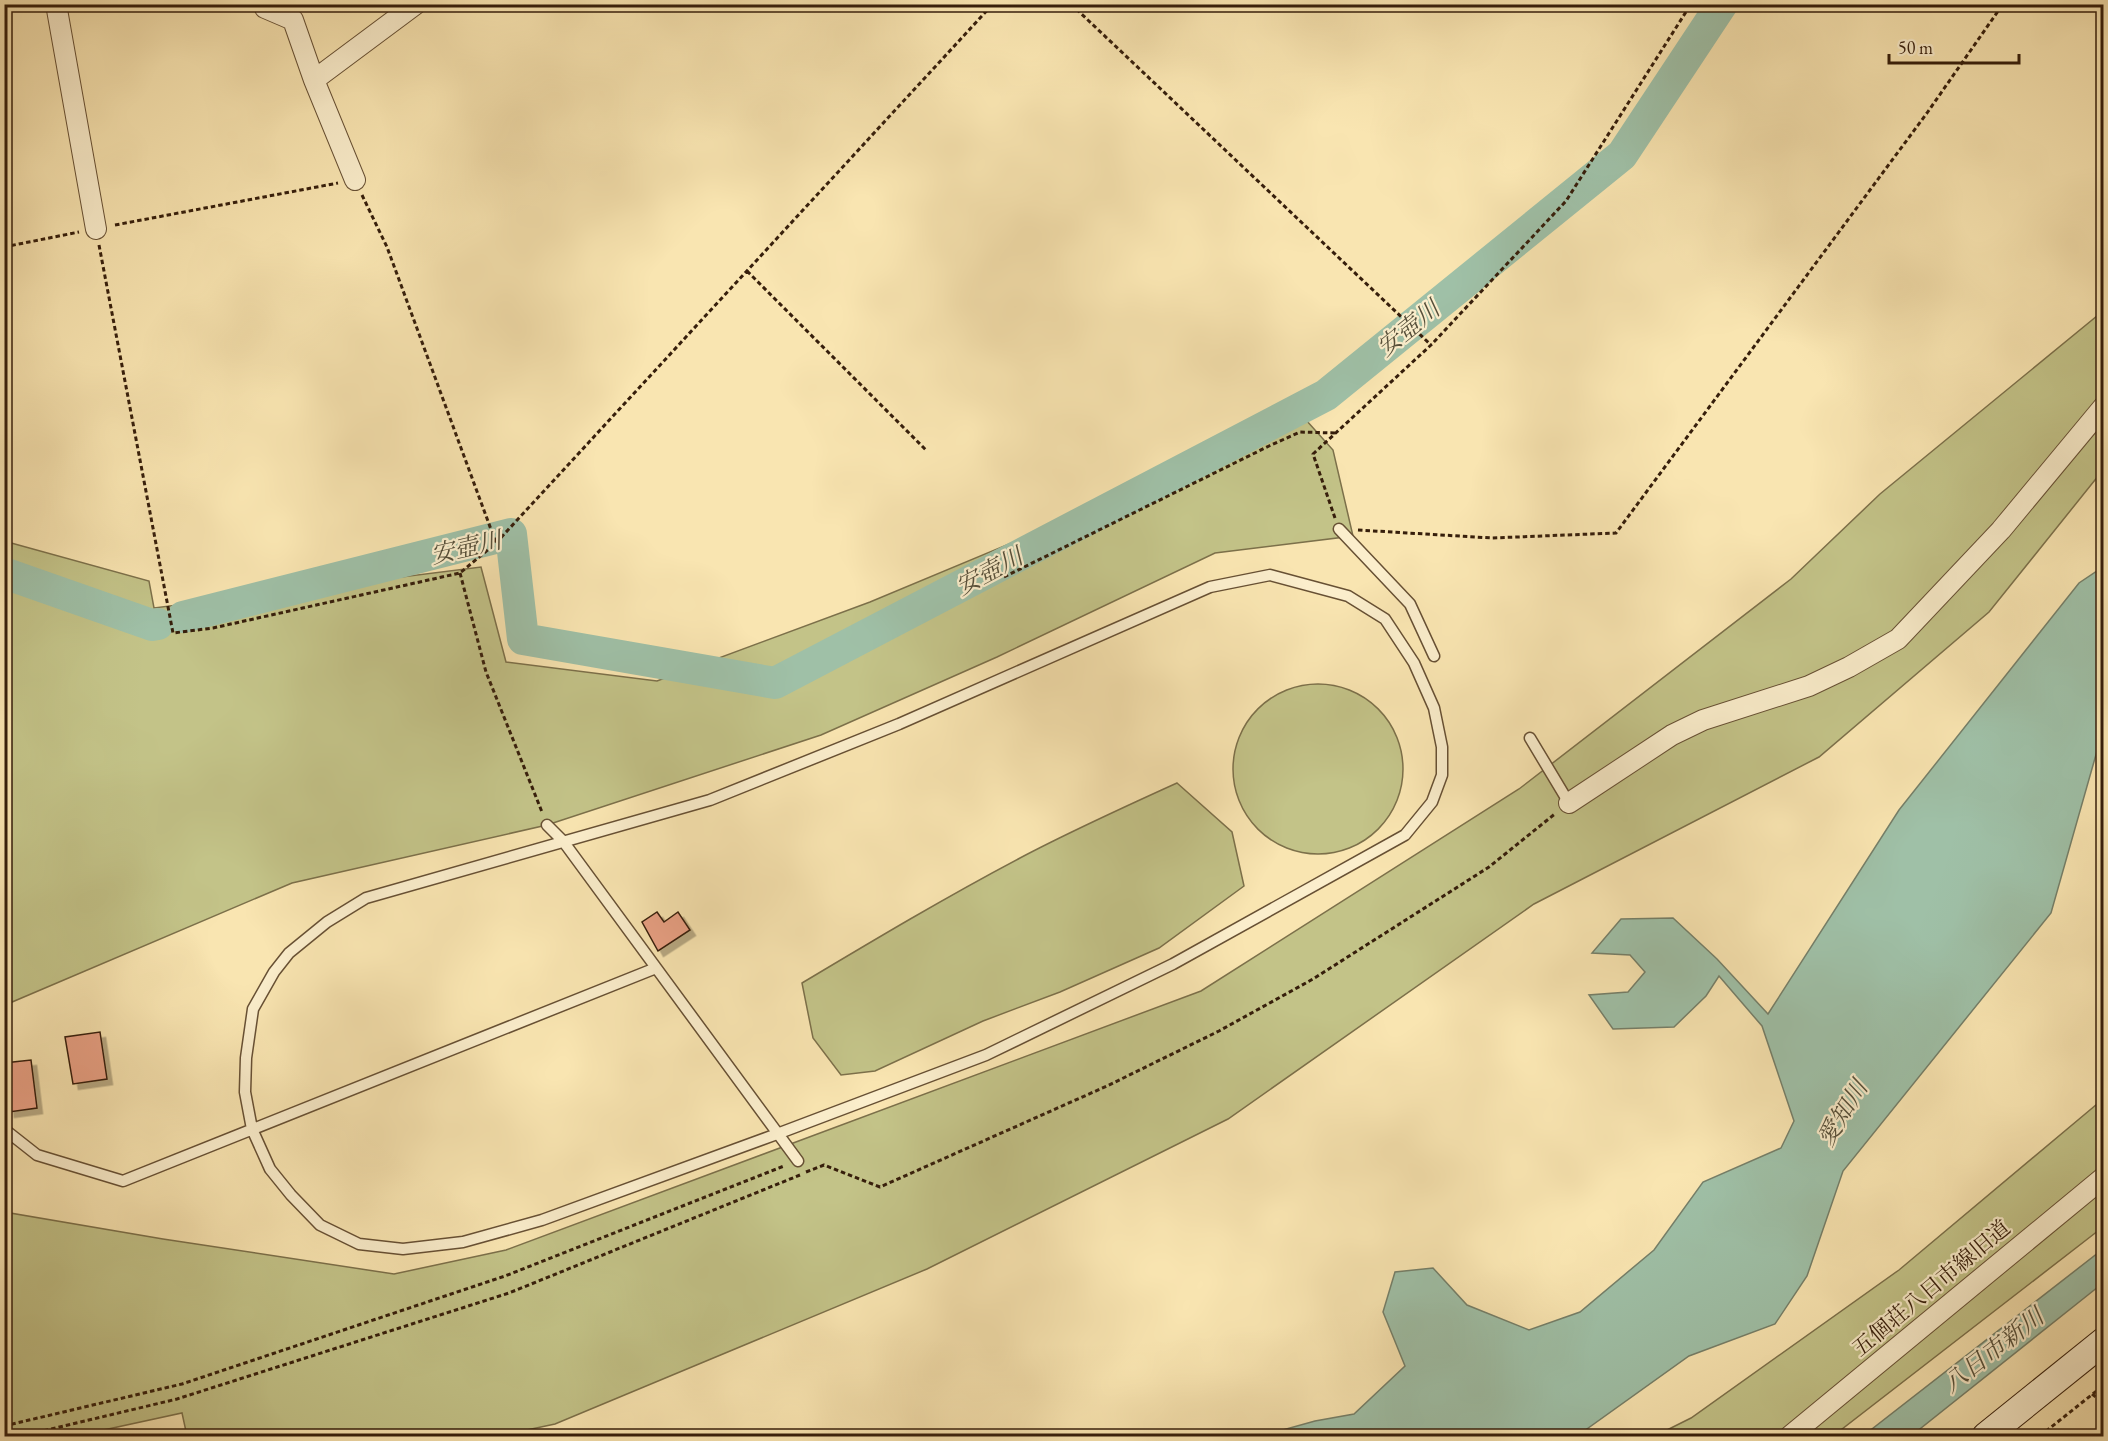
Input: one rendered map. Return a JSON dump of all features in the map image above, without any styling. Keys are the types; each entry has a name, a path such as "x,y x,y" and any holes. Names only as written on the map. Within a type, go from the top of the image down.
{"main road":[{"path":"1986,1437 2103,1341"}],"street":[{"path":"56,4 96,229"},
{"path":"264,4 265,8 293,20 314,80 355,180"},
{"path":"314,80 416,4"},
{"path":"1569,803 1672,735 1703,720 1809,686 1849,667 1898,639 2001,530 2103,406"},
{"name":"五個荘八日市線旧道","path":"1790,1437 2103,1177"}],"lane":[{"path":"1339,529 1410,604 1434,656"},
{"path":"1270,575 1348,596 1385,619 1413,663 1434,708 1442,747 1442,775 1432,802 1405,835 1173,964 986,1055 542,1220 463,1242 404,1249 359,1244 320,1225 270,1169 252,1129 245,1092 246,1058 253,1009 274,972 290,953 327,922 366,898 563,842 721,796 899,724 1210,587 1270,575"},
{"path":"1530,738 1569,803"},
{"path":"547,825 563,842 798,1161"},
{"path":"4,1129 37,1155 123,1181 656,968"}],"path":[{"path":"96,229 173,633 213,628 460,573 496,543 993,4"},
{"path":"1071,4 1431,345"},
{"path":"1691,4 1566,201 1431,345 1313,454 1339,529 1492,538 1616,533 1920,122 2003,4"},
{"path":"4,247 355,180 387,247 496,543"},
{"path":"747,272 927,451"},
{"path":"1005,577 1300,432 1336,433"},
{"path":"460,573 486,672 547,825"},
{"path":"22,1437 177,1399 509,1293 824,1166 880,1187 1107,1086 1219,1031 1313,978 1489,867 1569,803"},
{"path":"4,1426 182,1383 494,1280 798,1161"},
{"path":"2040,1437 2103,1385"},
{"path":"2092,1394 2103,1403"}],"green space":[{"path":"2103,311 2103,470 1989,612 1819,757 1534,904 1228,1119 927,1269 555,1424 499,1436 187,1436 182,1413 76,1436 5,1436 4,1212 394,1274 506,1250 1201,991 1519,789 1791,579 1880,494"},
{"path":"1306,420 1333,450 1353,536 1215,553 997,657 821,735 547,825 292,883 5,1005 4,541 149,581 154,608 481,567 506,662 657,681 870,602"},
{"path":"1318,684 1350,691 1378,709 1396,737 1403,769 1396,801 1378,829 1350,847 1318,854 1286,847 1258,829 1240,801 1233,769 1240,737 1258,709 1286,691"},
{"path":"1177,783 1232,832 1244,886 1159,948 1060,992 983,1021 875,1071 841,1075 813,1038 802,983 937,903 1020,858"},
{"path":"2103,1099 2103,1227 1833,1436 1655,1436 1691,1418 1899,1270"}],"water":[{"name":"愛知川","path":"2103,567 2103,730 2051,913 1843,1171 1807,1276 1775,1324 1689,1356 1577,1436 1261,1436 1315,1421 1354,1414 1405,1366 1383,1312 1395,1272 1433,1268 1467,1305 1529,1330 1580,1312 1654,1250 1703,1182 1781,1148 1794,1121 1762,1026 1719,976 1706,996 1674,1027 1613,1029 1589,995 1628,992 1645,972 1630,955 1592,953 1621,919 1673,918 1717,959 1768,1014 1899,810 2079,583"},
{"name":"八日市新川","path":"2103,1249 2103,1283 1911,1436 1863,1436"}],"building":[{"path":"657,912 664,922 678,912 690,930 658,951 642,922"},
{"path":"100,1032 107,1079 73,1084 65,1037"},
{"path":"31,1060 37,1108 9,1112 4,1063"}],"waterway":[{"name":"安壺川","path":"183,617 511,534 523,639 775,683 1326,395 1622,155 1722,4"},
{"name":"安壺川","path":"4,573 152,625 158,624"}]}
